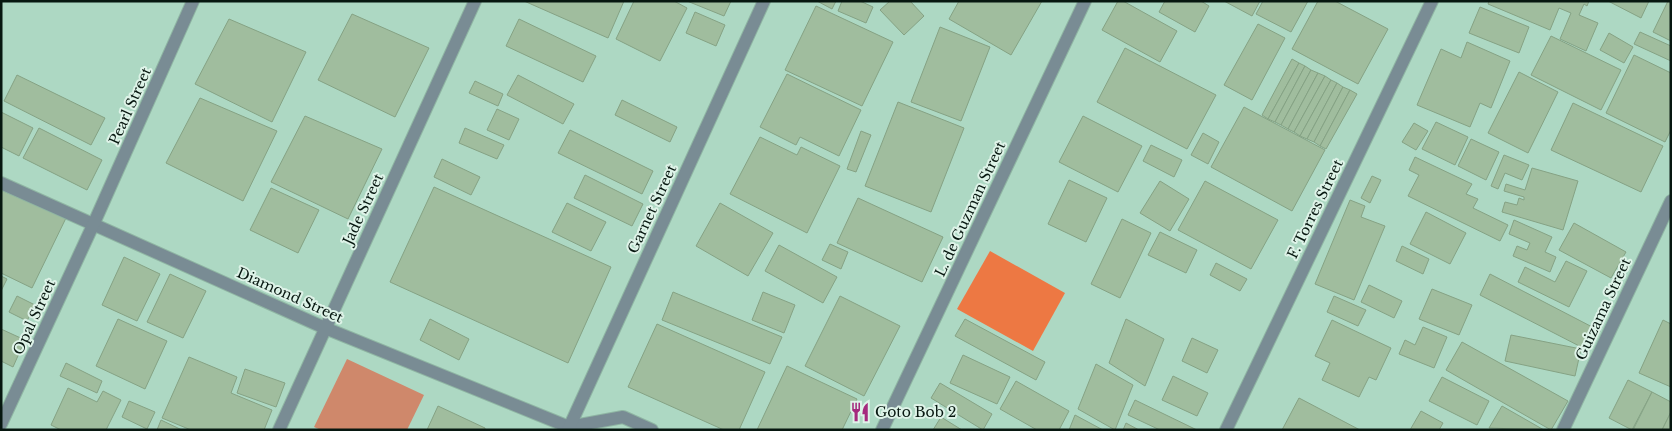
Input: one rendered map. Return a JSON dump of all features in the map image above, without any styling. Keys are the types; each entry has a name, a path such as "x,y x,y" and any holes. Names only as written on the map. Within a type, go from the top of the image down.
{"street":[{"name":"Pearl Street","path":"94,223 193,1"},
{"name":"Jade Street","path":"279,430 475,1"},
{"name":"Garnet Street","path":"569,429 764,1"},
{"name":"L. de Guzman Street","path":"882,430 1085,1"},
{"name":"F. Torres Street","path":"1226,430 1432,1"},
{"name":"Diamond Street","path":"1,183 325,328 569,429"},
{"name":"Guizama Street","path":"1563,430 1671,201"},
{"name":"Opal Street","path":"1,424 94,223"},
{"path":"569,429 623,417 652,430"}],"shaded area":[{"path":"990,251 1065,293 1033,351 957,309"},
{"path":"347,359 424,395 407,430 321,430 314,427"}],"building":[{"path":"524,1 624,1 608,38"},
{"path":"634,1 674,1 687,8 660,61 616,39"},
{"path":"687,1 731,1 724,16"},
{"path":"817,1 836,1 832,9"},
{"path":"842,1 860,1 873,7 866,23 838,11"},
{"path":"890,1 910,1 924,16 904,35 880,10"},
{"path":"959,1 1042,1 1011,55 949,19"},
{"path":"1118,1 1123,1 1177,31 1160,62 1102,30"},
{"path":"1165,1 1201,1 1209,6 1195,32 1159,12"},
{"path":"1224,1 1260,1 1252,16"},
{"path":"1263,1 1308,1 1291,32 1256,14"},
{"path":"1318,1 1335,1 1388,29 1358,84 1292,49"},
{"path":"1489,1 1589,1 1587,6 1584,4 1579,15 1598,23 1586,51 1560,39 1571,13 1559,8 1550,30 1488,4"},
{"path":"1608,1 1649,1 1641,18"},
{"path":"1668,1 1671,1 1671,41 1653,32"},
{"path":"816,6 893,42 862,106 785,70"},
{"path":"1480,7 1529,27 1519,53 1469,33"},
{"path":"695,12 725,25 716,46 686,33"},
{"path":"352,14 429,48 395,117 318,80"},
{"path":"229,19 306,52 272,122 195,84"},
{"path":"519,19 596,56 583,82 506,46"},
{"path":"1258,24 1285,38 1252,100 1224,85"},
{"path":"940,27 990,47 961,121 911,102"},
{"path":"1640,32 1671,46 1671,61 1634,44"},
{"path":"1609,33 1633,47 1624,63 1600,50"},
{"path":"1551,36 1621,70 1601,110 1531,75"},
{"path":"1467,42 1510,61 1491,108 1480,103 1470,127 1417,105 1441,49 1461,58"},
{"path":"1125,48 1216,95 1187,149 1097,102"},
{"path":"1634,55 1671,73 1671,130 1665,142 1606,113"},
{"path":"1292,59 1299,63 1268,119 1262,115"},
{"path":"1299,63 1305,66 1275,122 1268,119"},
{"path":"1305,66 1311,70 1281,125 1275,122"},
{"path":"1311,70 1318,73 1288,129 1281,125"},
{"path":"1519,72 1558,92 1528,153 1488,133"},
{"path":"1318,73 1325,76 1294,132 1288,129"},
{"path":"787,74 861,110 839,156 800,137 796,145 760,127"},
{"path":"17,75 105,118 91,145 4,101"},
{"path":"518,75 574,104 563,124 507,95"},
{"path":"1325,76 1331,80 1300,136 1294,132"},
{"path":"1331,80 1337,83 1307,139 1300,136"},
{"path":"475,81 503,94 498,106 469,93"},
{"path":"1337,83 1343,87 1314,142 1307,139"},
{"path":"1343,87 1350,90 1320,146 1314,142"},
{"path":"1350,90 1357,94 1326,149 1320,146"},
{"path":"200,98 277,131 243,201 166,163"},
{"path":"622,100 677,127 670,142 615,115"},
{"path":"898,102 964,128 931,212 865,186"},
{"path":"1573,103 1663,146 1641,192 1551,150"},
{"path":"1244,107 1325,150 1292,211 1211,167"},
{"path":"497,109 519,119 509,140 487,130"},
{"path":"1,112 33,128 19,156 1,147"},
{"path":"305,116 382,149 348,219 271,182"},
{"path":"1083,116 1142,146 1118,192 1059,162"},
{"path":"1436,122 1468,137 1455,165 1422,149"},
{"path":"1414,123 1428,131 1416,150 1402,142"},
{"path":"39,128 102,160 87,190 23,158"},
{"path":"465,128 504,145 497,159 459,143"},
{"path":"570,130 653,171 642,194 558,153"},
{"path":"861,131 871,135 856,172 847,169"},
{"path":"1203,133 1219,142 1208,164 1191,155"},
{"path":"760,137 797,155 801,147 840,166 807,233 730,194"},
{"path":"1471,139 1499,152 1486,180 1458,166"},
{"path":"1151,145 1182,160 1174,177 1143,161"},
{"path":"1504,155 1529,165 1522,180 1505,173 1498,189 1491,186"},
{"path":"1415,157 1472,184 1466,194 1478,199 1473,208 1508,225 1500,241 1408,196 1419,175 1409,170"},
{"path":"442,159 480,177 471,195 434,177"},
{"path":"1532,168 1578,181 1563,230 1502,212 1505,202 1517,205 1519,198 1524,200 1524,197 1504,191 1506,184 1525,190"},
{"path":"585,175 643,204 632,226 574,198"},
{"path":"1372,176 1381,180 1370,203 1361,198"},
{"path":"1069,180 1107,198 1086,242 1048,224"},
{"path":"1160,181 1189,199 1170,231 1140,213"},
{"path":"1205,181 1278,220 1251,269 1178,230"},
{"path":"434,187 611,267 568,363 390,282"},
{"path":"271,188 319,210 298,253 250,230"},
{"path":"1,190 66,218 32,288 1,273"},
{"path":"858,198 943,237 922,282 837,243"},
{"path":"1350,200 1365,206 1361,217 1385,226 1354,300 1315,284"},
{"path":"567,203 606,222 591,251 552,232"},
{"path":"720,203 773,233 748,276 696,246"},
{"path":"1426,212 1466,233 1450,264 1410,244"},
{"path":"1122,219 1151,233 1120,298 1091,284"},
{"path":"1514,220 1552,237 1545,252 1556,257 1550,272 1513,256 1517,246 1527,250 1530,243 1509,234"},
{"path":"1574,223 1626,252 1611,278 1559,250"},
{"path":"1160,232 1197,250 1186,273 1148,255"},
{"path":"830,244 848,252 841,269 822,260"},
{"path":"779,245 837,277 823,303 765,271"},
{"path":"1402,246 1429,259 1423,274 1396,261"},
{"path":"124,257 160,274 137,321 102,305"},
{"path":"1566,261 1587,271 1569,307 1518,282 1525,267 1555,282"},
{"path":"1216,263 1247,279 1240,291 1210,275"},
{"path":"170,274 206,291 183,338 147,322"},
{"path":"1490,274 1600,331 1589,351 1480,295"},
{"path":"1,276 7,279 1,291"},
{"path":"1369,285 1402,301 1394,318 1361,302"},
{"path":"1432,289 1472,305 1459,335 1419,319"},
{"path":"673,292 782,337 770,364 662,320"},
{"path":"763,292 795,305 784,333 752,320"},
{"path":"17,296 35,305 27,321 9,312"},
{"path":"840,296 900,326 864,396 805,366"},
{"path":"1334,296 1366,310 1358,326 1327,312"},
{"path":"118,319 167,341 145,389 96,366"},
{"path":"430,319 469,339 459,360 420,340"},
{"path":"965,319 1045,362 1036,380 955,336"},
{"path":"1126,319 1164,339 1145,386 1109,363"},
{"path":"1332,320 1391,348 1376,380 1369,377 1359,397 1322,380 1330,363 1315,356"},
{"path":"1663,320 1671,324 1671,387 1639,373"},
{"path":"657,324 765,372 739,430 724,430 628,387"},
{"path":"1423,327 1447,337 1434,368 1399,354 1405,340 1415,345"},
{"path":"1,329 25,340 13,367 1,361"},
{"path":"1511,335 1581,349 1575,376 1505,361"},
{"path":"1192,338 1218,350 1207,373 1182,361"},
{"path":"1462,342 1568,401 1551,430 1446,370"},
{"path":"963,355 1010,377 997,404 950,383"},
{"path":"189,357 237,377 231,393 272,410 264,430 191,430 162,418"},
{"path":"66,363 102,381 97,393 60,376"},
{"path":"1096,364 1133,385 1115,430 1078,409"},
{"path":"787,366 857,399 842,430 757,430"},
{"path":"245,369 285,383 276,407 237,393"},
{"path":"1173,376 1208,393 1197,416 1162,400"},
{"path":"1442,377 1489,401 1477,425 1429,401"},
{"path":"1628,380 1652,392 1632,430 1609,418"},
{"path":"1016,381 1069,411 1059,430 1037,430 1000,409"},
{"path":"940,383 992,414 983,430 931,398"},
{"path":"68,388 97,402 103,391 121,400 106,430 61,430 51,425"},
{"path":"1652,392 1671,402 1671,412 1662,430 1633,430"},
{"path":"1299,398 1360,430 1282,430"},
{"path":"1135,400 1197,430 1160,430 1128,415"},
{"path":"129,401 155,412 147,429 122,417"},
{"path":"438,406 485,428 485,430 427,430"},
{"path":"1502,406 1544,430 1489,428"},
{"path":"1421,411 1443,423 1439,430 1410,430"},
{"path":"1671,412 1671,430 1662,430"},
{"path":"1075,415 1103,430 1069,430"},
{"path":"941,417 962,430 933,430"},
{"path":"161,420 182,430 157,430"},
{"path":"1126,423 1139,430 1123,430"}],"place":[{"name":"Goto Bob 2","path":"860,412"}]}
